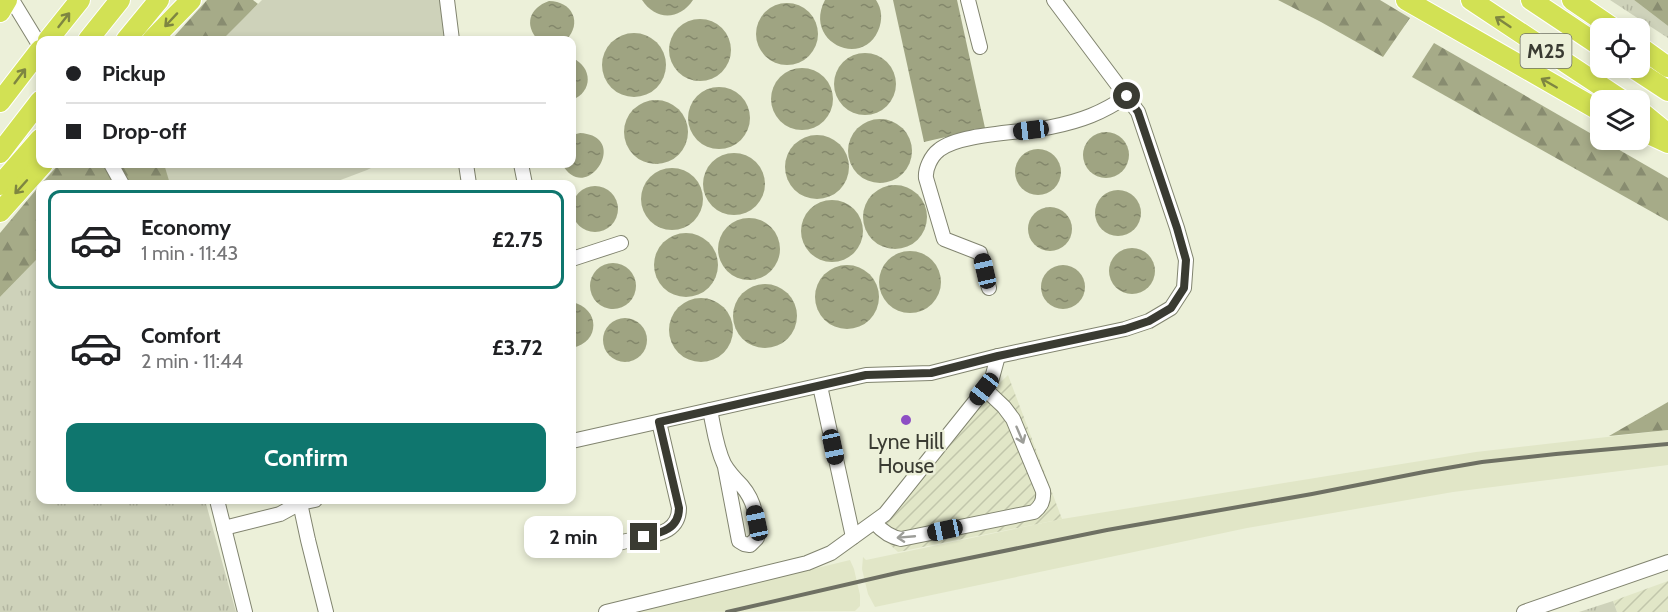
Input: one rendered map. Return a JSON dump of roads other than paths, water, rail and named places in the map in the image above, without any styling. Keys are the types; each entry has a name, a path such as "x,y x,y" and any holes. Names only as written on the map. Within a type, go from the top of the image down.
{"highway":[{"path":"0,12 7,0"},
{"path":"51,36 80,0"},
{"path":"91,36 120,0"},
{"path":"129,36 159,0"},
{"path":"156,36 190,0"},
{"path":"1406,0 1590,105"},
{"name":"M25","path":"1471,0 1607,90"},
{"name":"M25","path":"1531,0 1590,39"},
{"path":"1572,0 1598,18"},
{"path":"0,102 36,53"},
{"path":"1650,54 1668,67"},
{"path":"1648,78 1668,91"},
{"path":"0,153 36,106"},
{"path":"1650,119 1668,134"},
{"path":"1650,135 1668,143"},
{"path":"0,185 36,144"},
{"path":"0,212 39,168"}],"street":[{"path":"12,0 36,41"},
{"path":"447,0 452,36"},
{"path":"970,0 980,47"},
{"path":"576,440 866,375 931,373 1125,329 1149,321 1171,308 1184,288 1186,260 1138,112 1054,0"},
{"path":"989,288 981,253 944,239 926,178 932,158 938,150 963,140 1049,128 1081,120 1108,109 1127,96"},
{"path":"576,259 621,243"},
{"path":"606,612 807,563 831,554 875,523 895,504 992,378 998,356"},
{"path":"820,386 853,537"},
{"path":"875,523 882,531 901,539 1034,513 1041,506 1043,491 1013,418 984,389"},
{"path":"710,411 717,449 725,467 739,541 750,545 757,538 754,508 749,496 725,467"},
{"path":"607,546 662,533 671,528 677,519 679,508 659,422"},
{"path":"218,504 245,612"},
{"path":"224,528 280,514 298,504"},
{"path":"300,504 326,612"},
{"path":"1524,612 1668,562"}],"water":[{"path":"642,0 693,0 681,12 667,15 653,11"},
{"path":"825,0 876,0 881,11 881,23 870,42 859,48 848,49 828,38 822,27 820,15"},
{"path":"893,0 957,0 985,128 924,142"},
{"path":"549,1 557,2 569,9 574,20 574,27 569,36 535,36 531,29 531,18 533,12"},
{"path":"781,3 793,3 805,8 813,16 818,34 813,52 805,60 793,65 781,65 769,60 761,52 756,40 756,28 761,16 769,8"},
{"path":"694,19 706,19 722,28 729,38 731,50 729,62 722,72 706,81 694,81 683,76 674,67 669,56 669,44 674,33 683,24"},
{"path":"634,33 652,39 660,47 666,65 660,83 652,91 634,97 616,91 608,83 602,65 608,47 616,39"},
{"path":"865,53 877,55 887,62 894,72 896,84 894,96 887,106 877,113 865,115 853,113 843,106 836,96 834,84 836,72 843,62 853,55"},
{"path":"576,60 584,67 588,79 587,86 576,98"},
{"path":"796,68 808,68 824,77 831,87 833,99 831,111 824,121 808,130 796,130 785,125 776,116 771,105 771,93 776,82 785,73"},
{"path":"719,87 736,92 741,96 745,101 750,118 745,135 741,140 736,144 719,149 702,144 697,140 693,135 688,118 693,101 697,96 702,92"},
{"path":"650,100 662,100 679,109 686,120 688,132 686,144 679,155 662,164 650,164 638,159 629,150 624,138 624,126 629,114 638,105"},
{"path":"880,119 898,125 906,133 912,151 906,169 898,177 880,183 862,177 854,169 848,151 854,133 862,125"},
{"path":"1106,132 1122,139 1129,155 1122,171 1106,178 1090,171 1083,155 1090,139"},
{"path":"576,134 595,137 602,145 603,155 600,166 592,174 582,178 572,175 566,168 576,168"},
{"path":"817,135 829,137 840,144 847,155 849,167 847,179 840,190 829,197 817,199 805,197 794,190 787,179 785,167 787,155 794,144 805,137"},
{"path":"1043,149 1055,155 1060,163 1060,181 1055,189 1047,194 1033,195 1025,192 1018,185 1015,167 1018,159 1025,152"},
{"path":"728,153 740,153 756,162 763,172 765,184 763,196 756,206 740,215 728,215 717,210 708,201 703,190 703,178 708,167 717,158"},
{"path":"666,168 678,168 694,177 701,187 703,199 701,211 694,221 678,230 666,230 655,225 646,216 641,205 641,193 646,182 655,173"},
{"path":"895,185 913,191 921,199 927,217 921,235 913,243 895,249 877,243 869,235 863,217 869,199 877,191"},
{"path":"595,186 604,188 616,200 618,209 616,218 604,230 595,232 586,230 576,221 576,197 586,188"},
{"path":"1118,190 1134,197 1141,213 1134,229 1118,236 1102,229 1095,213 1102,197"},
{"path":"826,200 838,200 854,209 861,219 863,231 861,243 854,253 838,262 826,262 815,257 806,248 801,237 801,225 806,214 815,205"},
{"path":"1050,207 1066,213 1072,229 1066,245 1050,251 1034,245 1028,229 1034,213"},
{"path":"743,218 755,218 771,227 778,237 780,249 778,261 771,271 755,280 743,280 732,275 723,266 718,255 718,243 723,232 732,223"},
{"path":"686,233 704,238 709,242 713,247 718,265 713,283 709,288 704,292 686,297 668,292 663,288 659,283 654,265 659,247 663,242 668,238"},
{"path":"1132,248 1148,255 1155,271 1148,287 1132,294 1116,287 1109,271 1116,255"},
{"path":"904,251 916,251 932,260 939,270 941,282 939,294 932,304 916,313 904,313 893,308 884,299 879,288 879,276 884,265 893,256"},
{"path":"613,263 629,270 636,286 629,302 613,309 597,302 590,286 597,270"},
{"path":"847,265 865,271 873,279 879,297 873,315 865,323 847,329 829,323 821,315 815,297 821,279 829,271"},
{"path":"1063,265 1072,266 1079,271 1084,278 1084,296 1079,303 1072,308 1063,309 1054,308 1047,303 1042,296 1041,287 1042,278 1047,271 1054,266"},
{"path":"765,284 783,290 791,298 797,316 791,334 783,342 765,348 747,342 739,334 733,316 739,298 747,290"},
{"path":"695,298 707,298 724,307 731,318 733,330 731,342 724,353 707,362 695,362 683,357 674,348 669,336 669,324 674,312 683,303"},
{"path":"576,303 588,311 593,325 588,339 576,347"},
{"path":"625,318 634,319 641,324 646,331 646,349 641,356 634,361 625,362 616,361 609,356 604,349 603,340 604,331 609,324 616,319"}],"railway":[{"path":"727,612 901,572 1107,530 1424,472 1482,462 1668,444"}],"place":[{"name":"Lyne Hill House","path":"906,420"}]}
